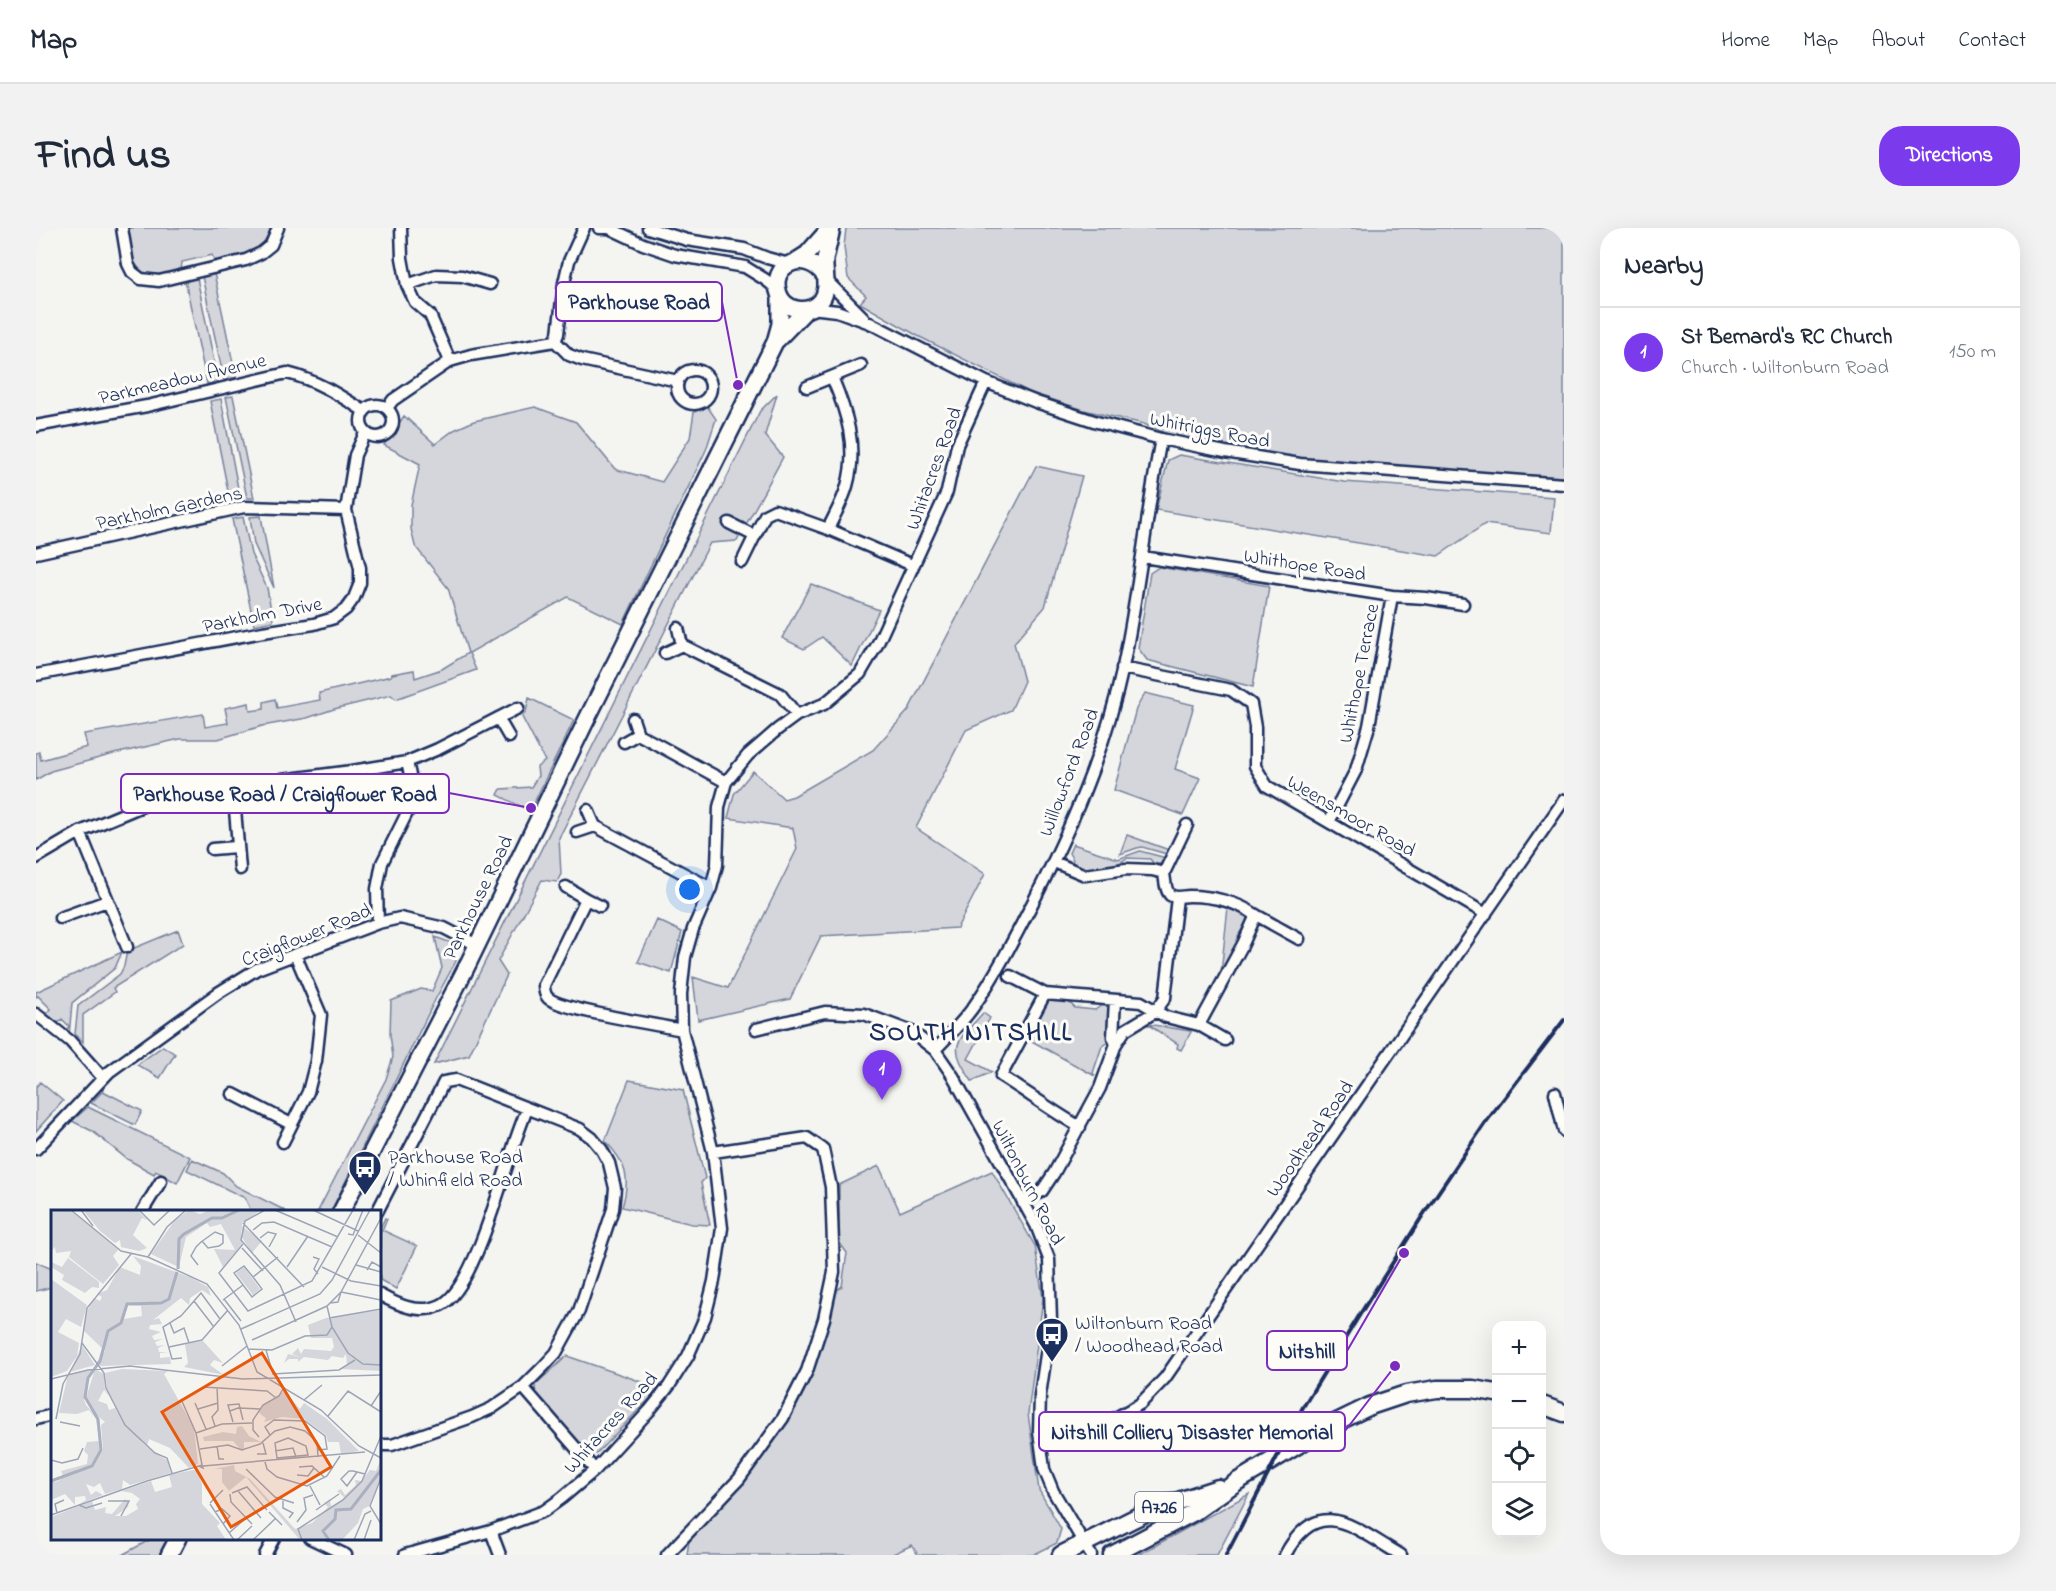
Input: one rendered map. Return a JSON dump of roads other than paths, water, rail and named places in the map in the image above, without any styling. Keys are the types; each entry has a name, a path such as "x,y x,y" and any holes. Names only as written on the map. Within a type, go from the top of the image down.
{"main road":[{"name":"Parkhouse Road","path":"342,1210 477,945 775,342 780,324 779,275 793,262 807,254 831,228"},
{"name":"Parkhouse Road","path":"775,342 808,309 821,301 825,292 831,228"},
{"path":"793,262 812,263 819,267 825,277"},
{"path":"779,293 790,307 808,309"},
{"name":"A726","path":"1112,1555 1194,1512 1238,1481 1331,1425 1386,1399 1437,1389 1473,1389 1492,1392"},
{"path":"1546,1399 1564,1401"},
{"path":"1546,1406 1564,1413"},
{"name":"A726","path":"1061,1555 1087,1549 1151,1510 1238,1481"},
{"path":"169,1555 177,1540"}],"street":[{"path":"122,228 128,264 132,272 141,279 159,281 246,260 261,253 271,244 278,228"},
{"path":"401,228 402,258 407,285 415,302 430,315 450,361"},
{"path":"555,341 569,261 585,228 609,228 643,244 675,255 745,267 766,280 779,293"},
{"path":"648,228 687,240 744,249 767,258 793,262"},
{"path":"407,285 436,274 462,276 490,284"},
{"name":"Whitriggs Road","path":"825,277 852,308 870,323"},
{"name":"Whitriggs Road","path":"808,309 837,311 870,323 986,382 1089,419 1161,439 1300,464 1564,484"},
{"path":"387,408 393,400 450,361 471,355 555,341"},
{"path":"555,341 569,355 582,360 678,381"},
{"path":"807,387 861,364"},
{"name":"Parkmeadow Avenue","path":"37,422 147,406 286,373 303,377 331,389 364,411"},
{"path":"828,529 847,487 852,453 846,411 832,377"},
{"name":"Whitacres Road","path":"405,1555 491,1531 544,1511 596,1470 669,1386 688,1356 705,1317 714,1281 722,1228 713,1152 682,1030 681,994 685,957 693,929 711,888 717,865 719,807 726,782 748,755 778,729 797,715 824,704 860,674 877,645 947,492 957,445 986,382"},
{"path":"364,411 375,405 387,408 392,415 393,423 390,431 382,436 373,437 365,433"},
{"name":"Parkholm Drive","path":"36,675 314,624 334,618 346,609 354,598 360,583 360,568 346,510 355,455 365,433 361,426 364,411"},
{"name":"Willowford Road","path":"934,1050 958,1027 974,1006 1018,930 1054,862 1103,743 1122,668 1143,556 1161,439"},
{"name":"Parkholm Gardens","path":"36,553 244,507 346,510"},
{"path":"741,562 765,515 775,510 828,529 912,565"},
{"path":"729,523 754,536"},
{"name":"Whithope Road","path":"1143,556 1392,596 1462,603"},
{"name":"Whithope Terrace","path":"1329,822 1356,770 1369,726 1392,596"},
{"path":"678,628 682,645"},
{"path":"682,645 780,694 797,715"},
{"path":"665,653 682,645"},
{"name":"Weensmoor Road","path":"1122,668 1231,690 1251,704 1255,727 1255,766 1267,786 1486,914"},
{"path":"36,858 80,832 152,802 194,791 407,762 438,749 518,708"},
{"path":"498,718 509,738"},
{"path":"633,719 638,735 726,782"},
{"path":"624,742 638,735"},
{"path":"378,923 377,889 381,863 411,805 413,789 407,762"},
{"path":"232,786 240,869"},
{"name":"Woodhead Road","path":"1039,1431 1110,1421 1140,1404 1165,1378 1564,800"},
{"path":"588,810 595,826 711,888"},
{"path":"1186,825 1164,873 1170,895 1177,898 1188,896 1234,902 1299,939"},
{"path":"577,832 595,826"},
{"path":"80,832 127,947"},
{"path":"212,849 237,847"},
{"path":"1054,862 1085,875 1126,869 1164,873"},
{"path":"566,887 600,906"},
{"path":"1023,1203 1042,1191 1080,1127 1100,1088 1116,1044 1125,1030 1155,1012 1165,998 1177,898"},
{"path":"586,899 544,985 548,998 567,1007 682,1030"},
{"path":"60,918 107,901"},
{"path":"1198,1025 1257,915"},
{"name":"Craigflower Road","path":"36,1149 102,1077 218,993 257,969 378,923 400,918 444,928 477,945"},
{"path":"282,1142 308,1092 316,1061 321,1016 295,954"},
{"path":"1010,976 1045,994 1140,1002 1166,1017 1198,1025 1225,1040"},
{"path":"1045,994 1001,1076 1048,1109 1080,1127"},
{"path":"1114,1000 1113,1036 1116,1044"},
{"name":"Wiltonburn Road","path":"756,1029 825,1012 864,1014 912,1032 934,1050 953,1076 1036,1225 1049,1259 1051,1321 1040,1395 1039,1431 1044,1469 1053,1491 1087,1549"},
{"path":"36,1014 70,1041 102,1077"},
{"path":"378,1210 444,1082 456,1080 580,1129 602,1150 609,1162 615,1188 613,1209 579,1311 556,1353 523,1387 492,1408 472,1418 392,1445 381,1445"},
{"path":"1555,1093 1564,1131"},
{"path":"233,1094 291,1124"},
{"path":"381,1296 403,1307 422,1309 441,1305 452,1296 474,1258 493,1213 527,1109"},
{"path":"667,1555 739,1479 783,1418 807,1371 824,1319 834,1272 831,1187 823,1149 807,1138 713,1152"},
{"path":"142,1210 162,1180"},
{"path":"523,1387 596,1470"},
{"path":"36,1419 51,1415"},
{"path":"1285,1555 1303,1529 1321,1520 1340,1521 1401,1555"},
{"path":"491,1531 500,1555"},
{"path":"265,1555 273,1540"},
{"path":"312,1540 346,1555"}],"railway":[{"path":"1226,1555 1303,1407 1362,1311 1486,1122 1564,1020"}],"place":[{"name":"Parkhouse Road","path":"738,385"},
{"name":"Parkhouse Road / Craigflower Road","path":"531,808"},
{"name":"St Bernard's RC Church","path":"882,1100"},
{"name":"Parkhouse Road / Whinfield Road","path":"365,1196"},
{"name":"Nitshill","path":"1404,1253"},
{"name":"Wiltonburn Road / Woodhead Road","path":"1052,1363"},
{"name":"Nitshill Colliery Disaster Memorial","path":"1395,1366"}],"district":[{"name":"SOUTH NITSHILL","path":"971,1031"}]}
